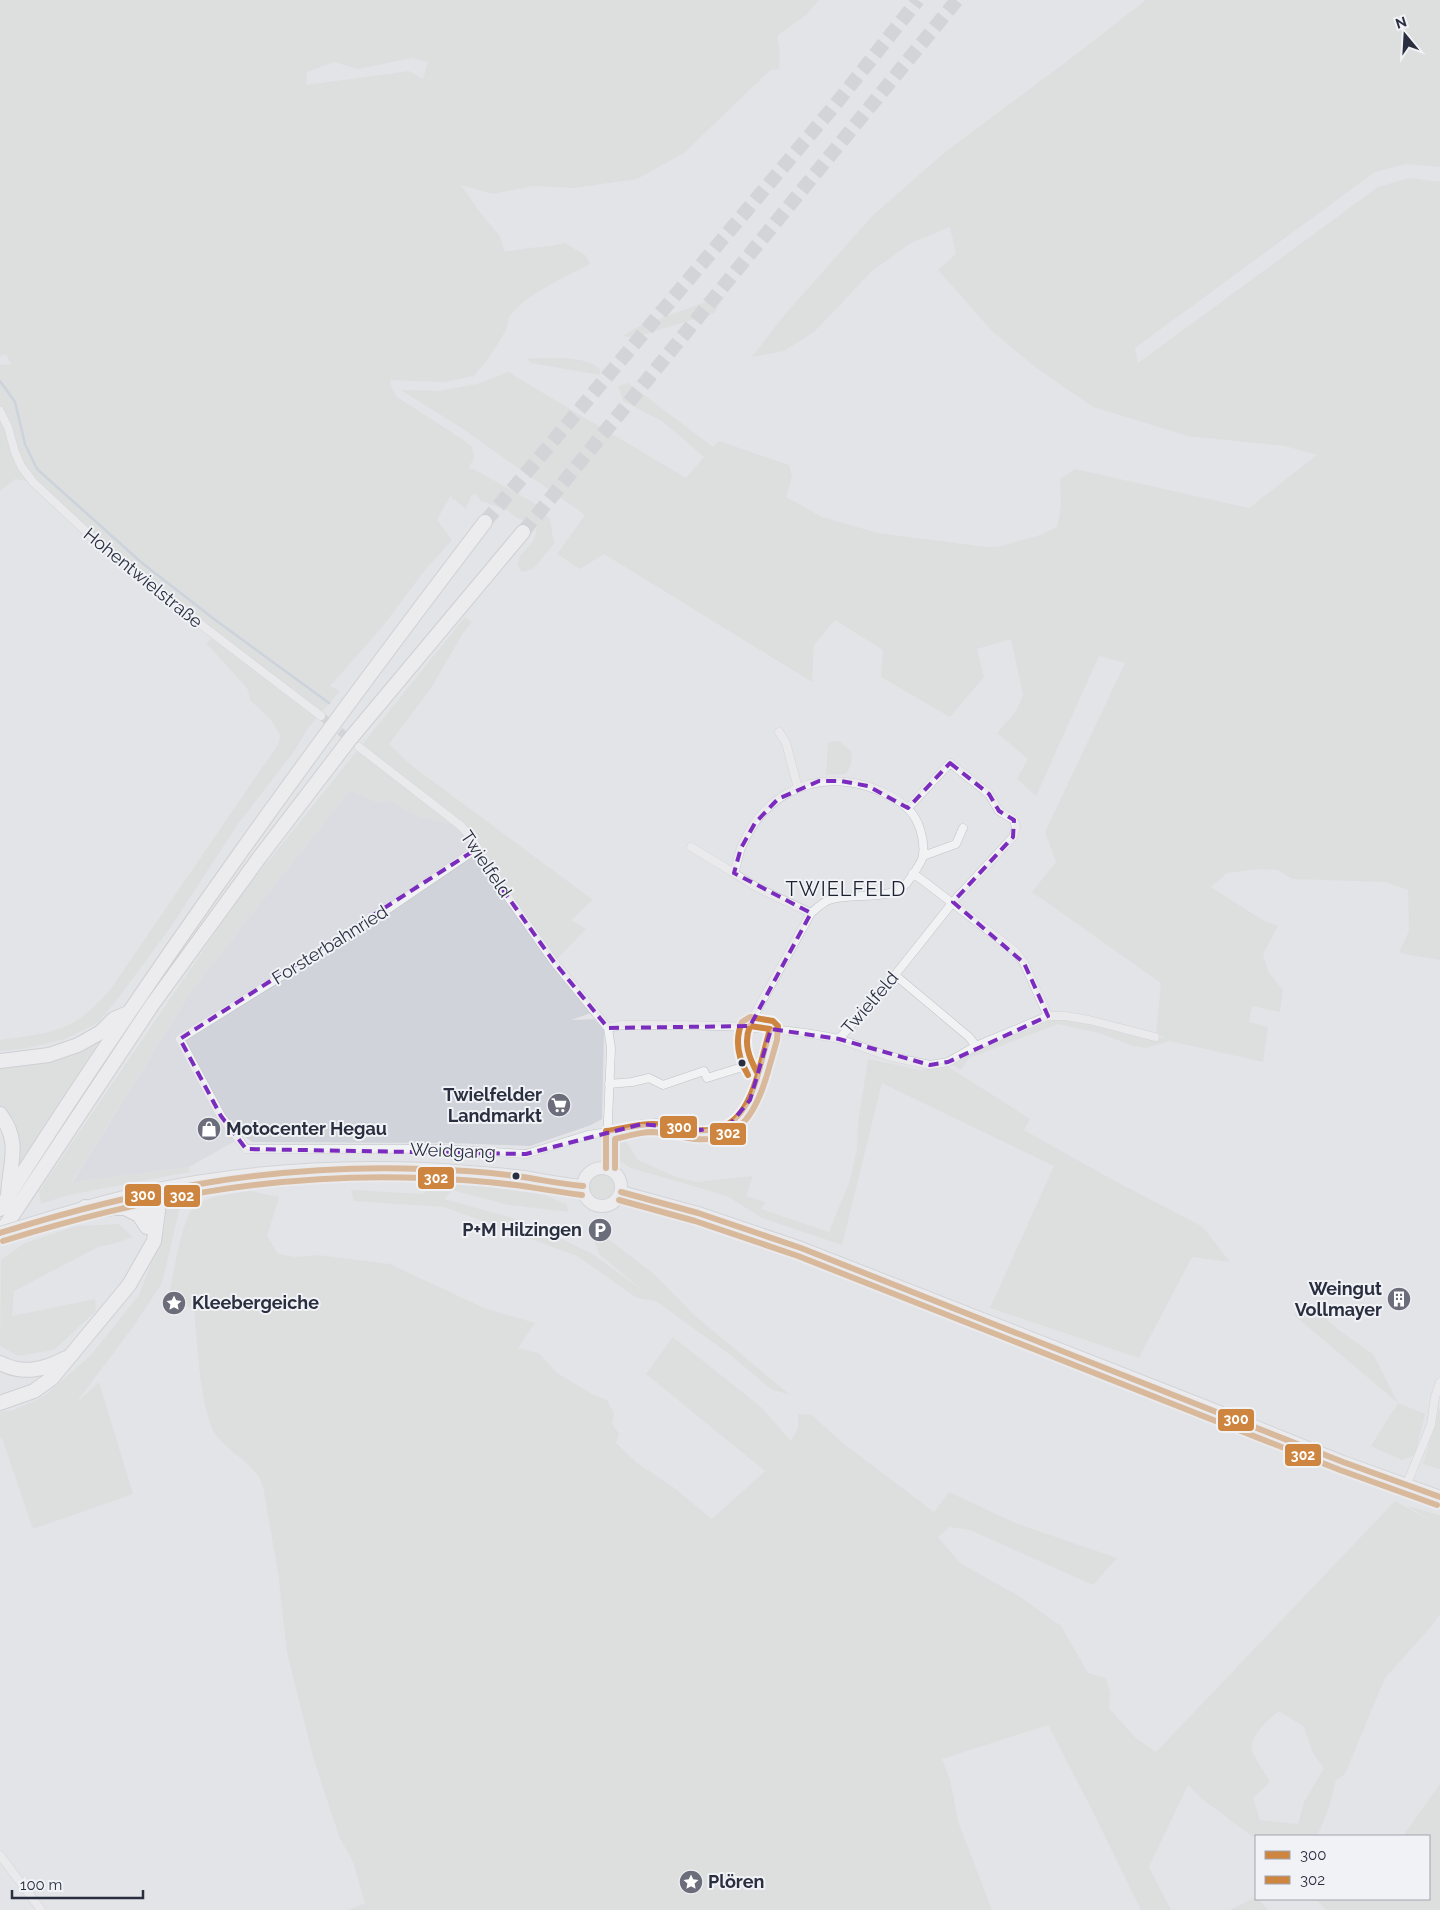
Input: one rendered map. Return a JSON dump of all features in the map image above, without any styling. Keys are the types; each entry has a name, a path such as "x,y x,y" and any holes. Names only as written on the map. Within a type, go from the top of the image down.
{"highway":[{"path":"0,1210 128,1013 285,788 386,651 485,522"},
{"path":"0,1234 146,1013 258,858 350,739 523,532"},
{"path":"0,1061 49,1054 72,1048 92,1038 114,1020 128,1013"},
{"path":"0,1114 8,1126 13,1141 13,1163 8,1180 8,1197"},
{"path":"147,1253 150,1191"},
{"path":"0,1403 22,1397 43,1385 64,1366 69,1356 129,1285 154,1241 156,1233 158,1211 150,1191"},
{"path":"85,1208 98,1211 125,1208 139,1215 147,1227"},
{"path":"0,1363 16,1370 37,1370 48,1367 69,1356"}],"main road":[{"path":"0,1234 56,1216 150,1191 256,1175 300,1171 363,1168 452,1171 516,1176 583,1186"},
{"path":"606,1168 615,1172 621,1181 621,1192 609,1205 598,1206 585,1196 583,1186 590,1172 595,1169 606,1168"},
{"path":"621,1192 698,1212 810,1251 1406,1486 1440,1497"}],"street":[{"name":"Hohentwielstraße","path":"0,410 8,427 21,466 32,482 93,538 182,610 321,716"},
{"path":"778,732 786,743 798,788"},
{"name":"Twielfeld","path":"359,746 460,826 478,848 488,869 554,962 608,1028 621,1025 750,1026 808,1032 840,1038 953,902 1014,837 1016,827 1014,820 999,811 988,794 950,763 908,808"},
{"path":"734,873 741,848 755,823 778,799 798,788 819,781 841,781 868,786 908,808 917,821 922,837 924,856"},
{"path":"750,1026 757,1010 811,914 828,900 853,895 892,893 906,883 924,856 956,844 963,828"},
{"path":"691,847 756,887 811,914"},
{"name":"Forsterbahnried","path":"180,1039 376,918 478,848"},
{"path":"913,873 1015,951 1024,962 1048,1016"},
{"path":"894,975 969,1037 976,1046"},
{"path":"840,1038 888,1056 930,1065 948,1062 976,1046 1048,1016 1065,1016 1090,1020 1155,1037"},
{"path":"606,1168 610,1048 608,1028"},
{"path":"606,1131 627,1129 642,1124 659,1124 701,1130 716,1129 731,1123 741,1114 750,1100 770,1029"},
{"name":"Weidgang","path":"180,1039 221,1116 246,1149 441,1149 526,1154 606,1131"},
{"path":"609,1084 649,1078 663,1085 704,1071 707,1078 752,1064"},
{"path":"1406,1486 1431,1425 1435,1397 1440,1382"},
{"path":"0,1855 41,1910"}],"highlighted area":[{"path":"950,763 989,794 999,811 1014,820 1013,837 953,902 1024,963 1048,1016 948,1062 930,1065 839,1039 771,1029 750,1100 731,1123 701,1130 642,1124 526,1154 246,1149 221,1116 180,1039 478,848 488,869 554,962 608,1028 750,1026 811,913 734,873 741,848 755,823 778,799 819,781 841,781 868,786 908,808"}],"shaded area":[{"path":"0,0 819,0 806,15 777,36 780,53 779,69 771,70 684,153 637,179 574,188 533,186 493,194 461,185 499,235 505,252 565,243 585,255 590,264 548,286 519,306 511,314 505,332 498,344 474,376 443,382 390,380 391,386 397,397 472,447 474,458 468,469 474,469 534,503 550,519 554,544 533,569 522,572 518,565 520,556 534,540 537,527 516,517 507,510 481,501 476,494 471,496 466,509 450,496 437,520 452,540 425,570 383,626 330,686 340,691 309,727 292,754 238,824 170,928 98,1023 65,1039 28,1048 0,1051 0,1040 49,1032 73,1023 97,1004 110,990 279,743 280,735 271,720 251,701 247,688 206,643 215,636 33,482 15,479 0,491 0,365 11,364 6,354 0,356","holes":["412,58 428,62 423,79 409,71 306,85 307,72 334,62 358,69"]},
{"path":"1146,0 1440,0 1440,167 1406,164 1375,172 1135,348 1138,363 1378,187 1409,178 1440,182 1440,960 1399,953 1409,931 1408,890 1385,882 1292,879 1278,870 1259,869 1227,873 1211,887 1264,921 1278,926 1263,954 1269,973 1283,990 1280,1012 1252,1006 1249,1022 1268,1027 1263,1062 1170,1041 1146,1048 1133,1046 1099,1033 1058,1024 969,1058 961,1070 948,1062 1048,1016 1065,1016 1167,1039 1156,1034 1161,983 1032,892 1056,862 1045,832 1125,663 1099,656 1036,796 1017,779 1028,759 997,733 1016,711 1023,695 1011,639 977,649 984,677 950,717 881,677 883,650 835,620 814,645 812,682 604,554 580,569 557,554 585,515 463,429 401,390 438,391 477,384 508,372 686,478 704,457 662,421 623,401 618,386 628,383 713,447 719,441 789,465 792,477 786,497 822,517 878,533 986,547 997,547 1040,535 1057,527 1061,506 1060,479 1075,469 1249,508 1317,455 1285,446 1188,436 1093,407 1035,367 992,331 938,270 956,254 950,227 911,243 872,271 814,332 784,351 752,357 781,319 872,216 944,153"},
{"path":"725,296 714,313 633,338 623,336 645,324"},
{"path":"527,359 572,359 587,362 600,369 600,375 531,363"},
{"path":"465,617 472,622 463,633 431,688 389,744 411,765 593,900 571,920 586,929 554,962 461,826 418,816 391,801 377,802 350,790 192,990 72,1182 189,1167 190,1172 68,1195 41,1204 39,1191 241,895"},
{"path":"833,741 840,742 852,752 851,765 846,774 826,775 828,743"},
{"path":"350,790 377,802 391,801 418,816 461,826 478,848 594,1012 571,1020 594,1019 604,1030 602,1119 591,1125 530,1146 450,1143 252,1142 244,1136 189,1167 72,1183 192,990"},
{"path":"95,1041 99,1042 21,1162 18,1160 19,1137 11,1120 0,1105 0,1065"},
{"path":"868,1059 921,1070 947,1066 1030,1119 1024,1130 1113,1180 1203,1227 1230,1262 1192,1257 1139,1358 990,1308 1054,1166 882,1083 842,1245 762,1218 727,1196 631,1168 610,1156 611,1141 622,1135 638,1160 674,1176 696,1182 753,1176 746,1196 765,1202 761,1209 829,1232 850,1180 857,1149 858,1122"},
{"path":"601,1173 611,1177 615,1187 611,1197 601,1201 591,1197 587,1187 591,1177"},
{"path":"434,1179 545,1195 566,1204 569,1212 509,1205 452,1190 444,1199 516,1219 553,1235 591,1253 645,1292 600,1255 594,1240 607,1238 655,1275 693,1314 790,1395 771,1389 729,1354 656,1301 637,1298 577,1256 444,1207 354,1201 351,1190 423,1194"},
{"path":"251,1191 279,1197 267,1236 278,1254 296,1257 318,1255 390,1264 484,1308 535,1323 518,1348 539,1353 557,1373 592,1394 607,1400 614,1414 612,1424 619,1434 616,1443 637,1463 673,1487 712,1519 765,1471 646,1374 673,1337 761,1407 791,1441 798,1428 798,1414 812,1415 844,1444 934,1512 949,1492 1015,1523 1117,1558 1093,1585 970,1530 950,1527 938,1537 960,1563 1019,1596 1061,1626 1088,1673 1106,1678 1110,1693 1109,1708 1136,1738 1156,1752 1395,1501 1439,1525 1407,1506 1440,1515 1440,1614 1430,1628 1385,1678 1345,1774 1336,1780 1329,1808 1317,1835 1255,1835 1255,1838 1202,1799 1188,1785 1149,1867 1171,1910 1141,1910 1048,1725 942,1759 950,1780 959,1824 992,1910 348,1910 365,1903 353,1862 339,1836 313,1757 287,1653 278,1573 263,1486 257,1474 221,1441 211,1425 200,1376 194,1309 186,1306 170,1290 182,1232 190,1212 201,1202","holes":["1279,1711 1304,1727 1313,1753 1324,1768 1304,1802 1298,1824 1260,1820 1253,1798 1270,1782 1252,1750 1257,1733"]},
{"path":"182,1198 162,1283 133,1327 76,1403 99,1382 133,1494 33,1529 2,1438 0,1438 0,1412 14,1410 44,1396 90,1356 139,1295 164,1229 167,1201"},
{"path":"119,1224 133,1237 98,1247 14,1291 12,1316 95,1299 96,1311 54,1350 18,1356 0,1346 1,1260 25,1243 76,1226"},
{"path":"1304,1300 1340,1331 1373,1354 1398,1403 1294,1315"},
{"path":"1398,1403 1425,1414 1415,1455 1402,1460 1371,1446"},
{"path":"1440,1406 1440,1469 1423,1464"},
{"path":"1440,1784 1440,1910 1326,1910 1317,1900 1430,1900 1430,1835 1404,1835"},
{"path":"1255,1898 1255,1900 1259,1900 1268,1910 1230,1910"}],"waterway":[{"path":"0,381 15,402 25,444 37,469 142,563 214,619 329,703"}],"tunnel":[{"path":"485,522 835,105 918,0"},
{"path":"523,532 957,0"},
{"path":"321,716 359,747"}],"transit line":[{"name":"302","path":"748,1075 738,1049 738,1036 742,1022 750,1017 773,1021 778,1026 777,1040 767,1075"},
{"name":"300","path":"750,1026 770,1029 758,1074 748,1050 747,1038 750,1026"},
{"name":"300","path":"606,1168 606,1131 649,1124 697,1130 710,1130 721,1127 731,1122 745,1106 758,1074"},
{"name":"302","path":"615,1168 615,1139 638,1133 653,1132 695,1139 710,1139 733,1131 750,1114 762,1091 766,1078"},
{"name":"300","path":"0,1233 52,1217 157,1192 210,1182 316,1170 370,1168 459,1171 524,1177 583,1186"},
{"name":"302","path":"3,1241 106,1212 158,1201 210,1191 316,1179 370,1177 458,1180 504,1184 582,1195"},
{"name":"300","path":"621,1192 698,1213 801,1248 1343,1462 1440,1497"},
{"name":"302","path":"619,1200 695,1221 798,1256 1340,1470 1437,1505"}],"place":[{"name":"Twielfelder Landmarkt","path":"559,1105"},
{"name":"Motocenter Hegau","path":"209,1129"},
{"name":"P+M Hilzingen","path":"600,1230"},
{"name":"Weingut Vollmayer","path":"1399,1299"},
{"name":"Kleebergeiche","path":"174,1303"},
{"name":"Plören","path":"691,1882"}],"district":[{"name":"TWIELFELD","path":"846,889"}]}
